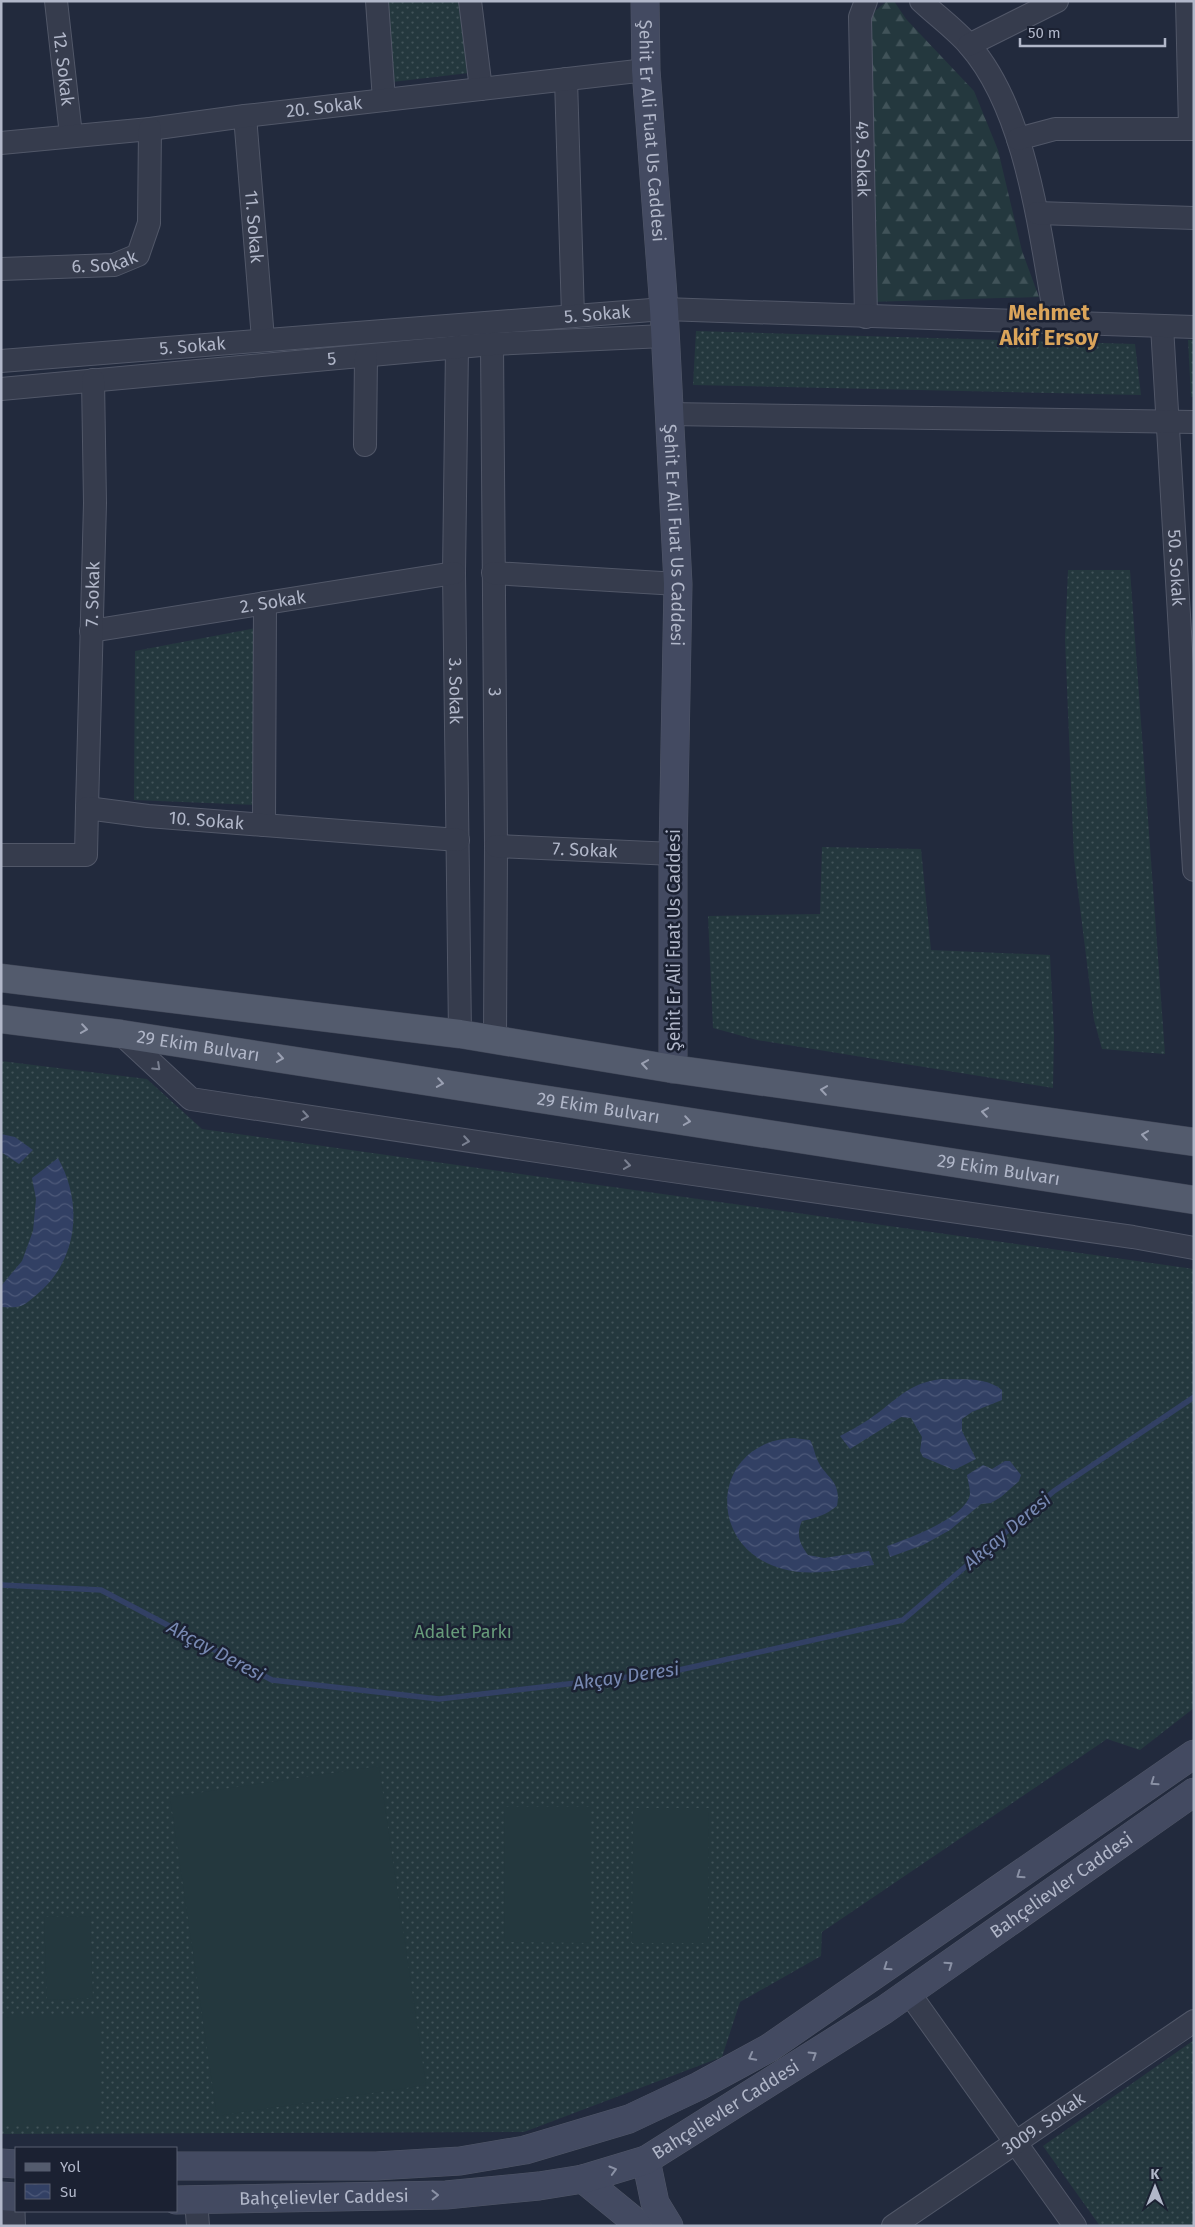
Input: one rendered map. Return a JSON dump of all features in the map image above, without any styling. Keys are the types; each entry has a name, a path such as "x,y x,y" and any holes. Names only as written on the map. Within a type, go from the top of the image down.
{"main road":[{"path":"1,978 460,1034 673,1069 1194,1142"},
{"name":"29 Ekim Bulvarı","path":"1,1019 121,1034 1194,1200"},
{"path":"1,1034 52,1024"}],"street":[{"name":"12. Sokak","path":"56,1 71,135"},
{"path":"378,1 384,100"},
{"path":"470,1 481,89"},
{"name":"Şehit Er Ali Fuat Us Caddesi","path":"645,1 646,70 664,309 678,584 673,854 673,1069"},
{"name":"49. Sokak","path":"866,1 860,17 866,317"},
{"path":"921,1 968,45 998,91 1018,139 1037,213 1056,322"},
{"path":"1018,139 1055,129 1192,129 1187,1"},
{"path":"968,45 1052,2"},
{"name":"20. Sokak","path":"1,143 150,129 245,116 646,70"},
{"path":"566,79 572,316"},
{"name":"11. Sokak","path":"245,116 263,339"},
{"name":"6. Sokak","path":"1,269 114,265 138,255 149,223 150,129"},
{"path":"1037,213 1194,218"},
{"name":"5. Sokak","path":"1,361 664,309 1194,327"},
{"name":"50. Sokak","path":"1162,326 1194,870"},
{"name":"5","path":"1,389 492,344 664,336"},
{"name":"3","path":"492,344 496,846 495,1039"},
{"name":"3. Sokak","path":"457,347 454,573 460,1034"},
{"path":"365,445 366,357"},
{"name":"7. Sokak","path":"87,808 90,631 95,503 93,380"},
{"path":"668,414 1194,422"},
{"name":"2. Sokak","path":"90,631 454,573"},
{"path":"493,573 678,584"},
{"path":"264,824 265,603"},
{"path":"1,855 86,855 87,808"},
{"name":"10. Sokak","path":"87,808 148,816 458,840"},
{"name":"7. Sokak","path":"496,846 673,854"},
{"path":"121,1034 191,1099 624,1164 1133,1237 1194,1248"},
{"name":"Bahçelievler Caddesi","path":"178,2166 376,2166 460,2161 526,2150 629,2119 699,2086 769,2048 1194,1754"},
{"name":"Bahçelievler Caddesi","path":"190,2208 446,2194 539,2186 583,2179 646,2160 909,1993 1193,1793"},
{"path":"909,1993 1016,2140 1075,2226"},
{"name":"3009. Sokak","path":"893,2226 1016,2140 1194,2020"},
{"path":"646,2160 655,2203 668,2226"},
{"path":"1,2164 15,2164"},
{"path":"583,2179 632,2219 637,2226"},
{"path":"10,2196 14,2226"}],"green space":[{"path":"387,1 460,1 469,73 392,82"},
{"path":"887,1 894,1 906,19 974,91 998,150 1022,251 1039,297 869,302 869,16"},
{"path":"696,331 1135,344 1141,395 693,385"},
{"path":"1188,340 1194,340 1194,397 1191,397"},
{"path":"1068,570 1130,570 1165,1054 1102,1049 1094,1020 1074,859 1065,639"},
{"path":"256,628 259,805 134,800 135,651"},
{"path":"822,847 921,849 931,950 1050,955 1054,1035 1053,1088 757,1040 713,1028 708,916 820,914"},
{"name":"Adalet Parkı","path":"1,1061 147,1079 202,1129 1194,1269 1194,1708 1140,1750 1107,1739 822,1932 821,1956 740,2002 722,2057 524,2132 1,2134"},
{"path":"379,1766 426,2085 217,2116 170,1797"},
{"path":"505,1807 589,1807 589,1943 504,1942"},
{"path":"633,1808 709,1808 708,1943 632,1943"},
{"path":"90,1916 93,1998 47,2000 44,1917"},
{"path":"1,2016 100,2016 100,2126 1,2126"},
{"path":"1194,2040 1194,2226 1100,2226 1043,2146"}],"water":[{"path":"1,1134 15,1137 33,1150 19,1164 1,1152"},
{"path":"58,1158 71,1192 73,1227 70,1244 54,1276 42,1290 24,1305 19,1307 1,1307 1,1286 22,1261 33,1231 36,1199 32,1178"},
{"path":"941,1379 981,1381 1002,1390 1002,1400 972,1412 962,1419 962,1431 976,1459 954,1470 923,1457 920,1451 922,1437 911,1418 901,1417 850,1449 840,1436 868,1420 910,1389 929,1381"},
{"path":"794,1438 810,1440 820,1465 835,1485 838,1497 837,1506 833,1509 821,1516 802,1521 799,1534 805,1551 808,1555 824,1558 869,1551 874,1565 828,1572 805,1572 783,1569 757,1557 739,1540 729,1519 727,1497 733,1475 746,1457 766,1444"},
{"path":"1005,1461 1010,1461 1021,1475 1019,1481 1001,1497 991,1503 981,1504 950,1530 923,1545 890,1557 887,1546 947,1519 966,1503 970,1494 967,1475 983,1465 992,1469"}],"waterway":[{"name":"Akçay Deresi","path":"1,1585 101,1590 272,1680 439,1699 670,1672 903,1620 1054,1491 1194,1397"}],"district":[{"name":"Mehmet Akif Ersoy","path":"1049,324"}]}
